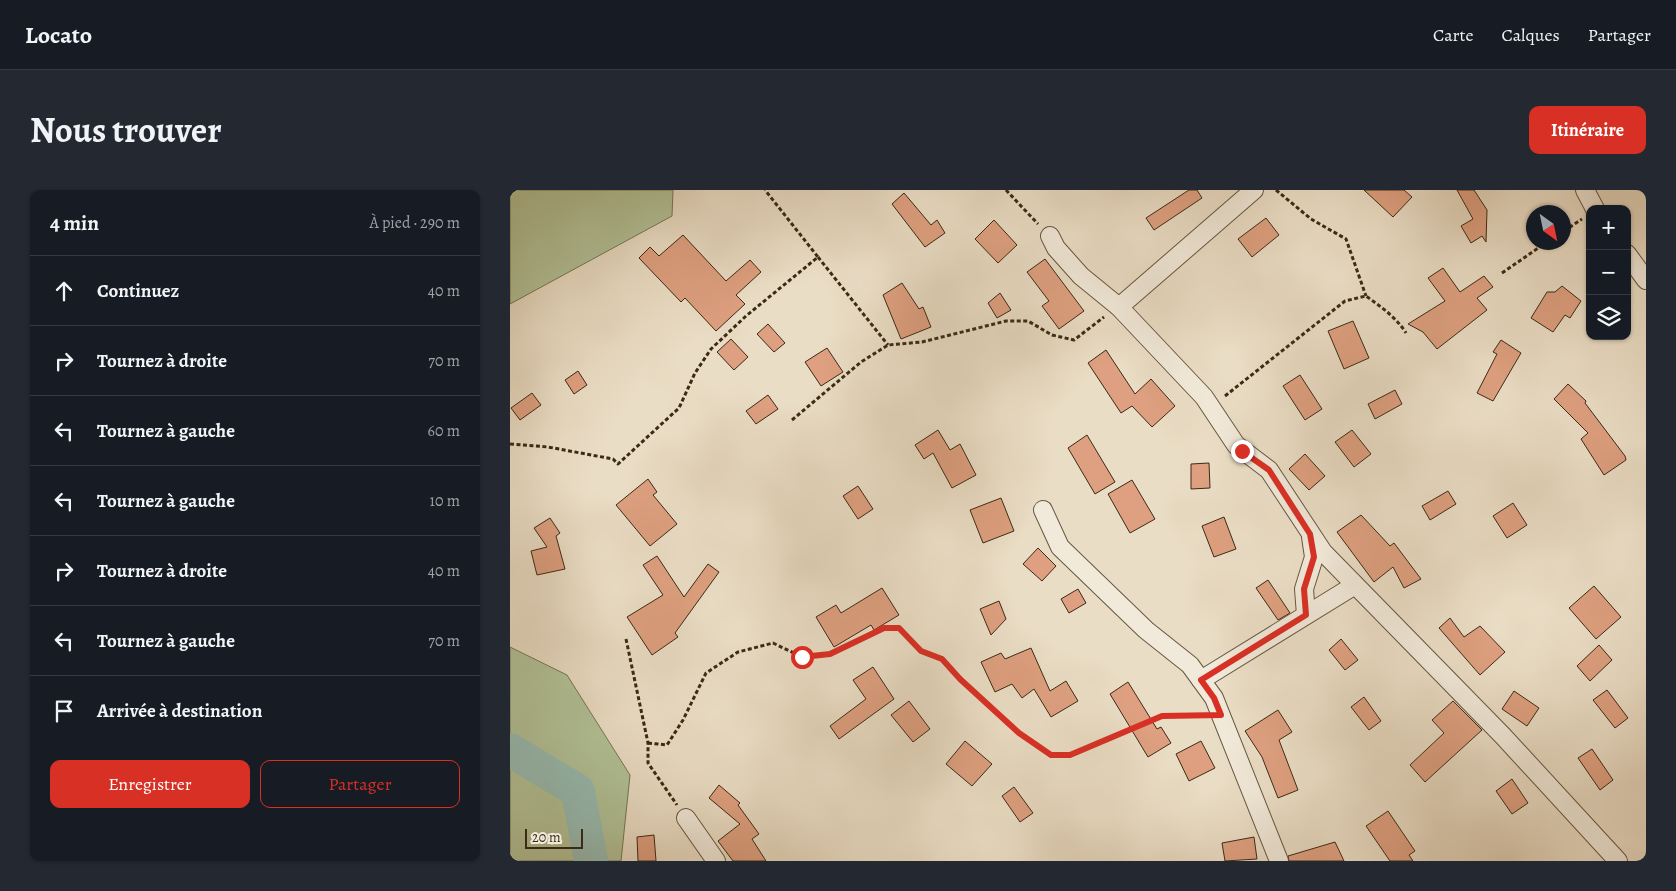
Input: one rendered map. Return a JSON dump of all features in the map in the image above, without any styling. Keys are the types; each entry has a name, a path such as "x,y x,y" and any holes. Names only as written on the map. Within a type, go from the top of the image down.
{"street":[{"path":"1119,307 1254,190"},
{"path":"1585,190 1588,205"},
{"path":"1050,236 1056,248 1081,276 1119,307 1157,346 1211,407 1236,445 1269,470 1323,552 1503,736 1618,861"},
{"path":"1631,259 1646,280"},
{"path":"1043,510 1060,547 1146,630 1190,665 1214,698 1279,861"},
{"path":"1306,615 1304,589 1314,557 1310,534"},
{"path":"1201,680 1355,585"},
{"path":"686,818 716,861"}],"path":[{"path":"765,190 888,345"},
{"path":"1006,190 1050,236"},
{"path":"1276,190 1311,219 1346,239 1366,296 1384,308 1400,323 1406,333"},
{"path":"1571,227 1586,215"},
{"path":"1502,273 1535,250"},
{"path":"510,444 548,447 613,459 618,464 679,408 695,373 710,349 746,316 818,257"},
{"path":"1211,407 1345,301 1366,296"},
{"path":"792,420 861,362 888,345 922,342 1006,321 1028,321 1052,335 1074,340 1119,307"},
{"path":"648,743 667,745 683,720 706,674 738,652 774,642 802,657 830,654 884,628 899,628 921,651 942,659 960,679 1019,733 1051,755 1070,755 1162,716 1221,715"},
{"path":"626,639 648,743 648,763 686,818"}],"green space":[{"path":"510,190 673,190 672,216 510,304"},
{"path":"510,647 567,675 630,775 621,861 510,861"}],"building":[{"path":"1189,190 1197,190 1202,198 1154,230 1146,218"},
{"path":"1364,190 1404,190 1412,197 1393,217"},
{"path":"1457,190 1474,190 1487,210 1486,242 1482,236 1471,243 1461,226 1473,219"},
{"path":"904,193 931,225 937,220 945,233 925,247 892,204"},
{"path":"1266,218 1279,235 1252,257 1238,239"},
{"path":"994,220 1017,245 998,263 975,239"},
{"path":"683,235 726,281 750,260 761,272 736,295 745,304 716,331 685,298 681,302 639,258 650,247 659,256"},
{"path":"1045,259 1084,311 1059,329 1042,306 1049,301 1027,272"},
{"path":"1443,268 1460,292 1484,276 1493,287 1477,298 1487,310 1437,349 1423,332 1408,324 1445,301 1428,278"},
{"path":"902,283 919,309 923,307 931,327 901,339 883,295"},
{"path":"1562,286 1581,301 1570,318 1565,315 1553,332 1531,318 1547,292 1555,292"},
{"path":"1000,293 1011,310 997,318 988,303"},
{"path":"1353,321 1369,358 1344,369 1328,331"},
{"path":"768,324 785,343 774,352 757,334"},
{"path":"731,339 748,357 734,370 717,352"},
{"path":"1501,340 1521,353 1493,401 1477,393 1497,354 1493,352"},
{"path":"827,348 843,372 821,386 805,362"},
{"path":"1106,350 1135,394 1151,379 1175,406 1152,427 1132,406 1121,413 1088,363"},
{"path":"578,371 587,385 574,394 565,380"},
{"path":"1300,375 1322,409 1305,420 1283,386"},
{"path":"1568,384 1586,401 1585,403 1625,456 1626,460 1604,475 1581,439 1588,433 1554,399"},
{"path":"1395,390 1402,404 1375,419 1368,404"},
{"path":"532,393 541,405 520,420 511,408"},
{"path":"768,395 778,409 756,424 746,411"},
{"path":"938,430 950,450 960,444 976,475 952,488 933,453 924,459 915,445"},
{"path":"1352,430 1371,454 1354,467 1335,442"},
{"path":"1087,435 1115,482 1095,494 1068,448"},
{"path":"1305,454 1325,476 1309,490 1289,469"},
{"path":"1209,463 1210,488 1191,489 1191,464"},
{"path":"648,479 657,492 653,495 677,524 650,546 616,505"},
{"path":"1132,480 1155,519 1130,533 1108,494"},
{"path":"858,486 873,509 858,519 843,496"},
{"path":"1448,491 1456,504 1430,520 1422,506"},
{"path":"1001,498 1014,531 983,543 970,510"},
{"path":"1513,503 1527,525 1507,538 1493,516"},
{"path":"1361,515 1390,546 1394,543 1421,579 1404,588 1393,567 1374,582 1337,532"},
{"path":"1224,517 1236,549 1214,557 1202,526"},
{"path":"550,518 560,533 556,536 565,569 537,575 531,551 547,547 534,528"},
{"path":"1038,548 1056,566 1042,581 1023,564"},
{"path":"657,556 684,597 708,564 719,572 675,633 678,637 652,655 627,617 663,595 643,565"},
{"path":"1268,580 1290,613 1278,620 1256,588"},
{"path":"1594,586 1621,617 1596,639 1569,608"},
{"path":"882,588 899,615 874,630 871,625 834,647 816,617 836,605 841,613"},
{"path":"1078,589 1086,603 1069,613 1061,599"},
{"path":"999,601 1006,619 991,635 980,609"},
{"path":"1450,618 1464,637 1480,626 1505,652 1480,675 1439,628"},
{"path":"1341,639 1358,660 1345,670 1329,650"},
{"path":"1599,645 1612,660 1590,681 1577,666"},
{"path":"1031,648 1050,691 1066,681 1078,701 1051,717 1034,689 1022,698 1012,684 995,692 981,662 1001,653 1005,659"},
{"path":"873,667 894,699 839,739 830,726 866,699 853,680"},
{"path":"1128,682 1157,729 1161,727 1171,743 1148,757 1110,694"},
{"path":"1607,690 1628,718 1615,728 1593,700"},
{"path":"1514,691 1539,708 1527,726 1502,709"},
{"path":"1364,697 1381,721 1369,730 1351,707"},
{"path":"909,701 930,729 913,742 891,715"},
{"path":"1453,701 1482,730 1425,782 1410,765 1444,733 1432,720"},
{"path":"1278,710 1292,732 1279,740 1298,790 1278,798 1262,757 1245,731"},
{"path":"965,741 992,764 972,786 946,764"},
{"path":"1201,741 1215,768 1189,781 1176,754"},
{"path":"1592,749 1613,780 1600,790 1578,758"},
{"path":"1512,779 1528,803 1512,814 1496,791"},
{"path":"719,785 740,803 738,805 759,834 752,839 766,861 733,861 718,841 740,824 709,798"},
{"path":"1014,787 1033,813 1020,822 1002,796"},
{"path":"1388,811 1415,851 1409,855 1413,861 1390,861 1366,826"},
{"path":"654,835 656,861 638,861 637,837"},
{"path":"1254,837 1257,859 1225,861 1222,843"},
{"path":"1335,842 1344,861 1289,861 1288,856"}],"waterway":[{"path":"510,750 578,791 591,861"}],"route":[{"path":"802,657 830,654 884,628 899,628 911,638 921,651 942,659 960,679 1019,733 1051,755 1070,755 1162,716 1221,715 1214,698 1201,680 1306,615 1304,589 1314,557 1310,534 1269,470 1264,464 1242,451"}]}
